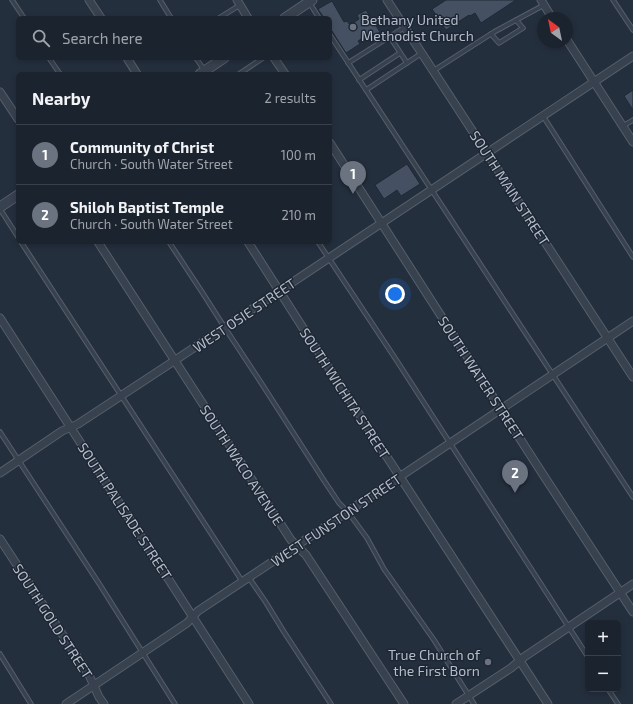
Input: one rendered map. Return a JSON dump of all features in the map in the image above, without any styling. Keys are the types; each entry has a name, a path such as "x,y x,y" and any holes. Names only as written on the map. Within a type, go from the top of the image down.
{"street":[{"path":"89,0 99,16"},
{"name":"SOUTH MAIN STREET","path":"387,0 633,376"},
{"path":"288,16 310,1"},
{"path":"238,2 247,16"},
{"path":"542,2 548,12"},
{"path":"572,48 633,142"},
{"name":"WEST OSIE STREET","path":"0,473 62,431 78,424 279,292 633,56"},
{"path":"128,60 136,72"},
{"path":"202,72 221,60"},
{"path":"275,60 284,72"},
{"path":"0,92 16,116"},
{"name":"SOUTH WATER STREET","path":"332,146 633,612"},
{"path":"0,208 16,196"},
{"name":"SOUTH WACO AVENUE","path":"99,244 291,540 306,555 404,704"},
{"name":"SOUTH WICHITA STREET","path":"249,244 548,704"},
{"name":"SOUTH PALISADE STREET","path":"0,318 249,704"},
{"name":"WEST FUNSTON STREET","path":"66,704 187,623 198,611 633,321"},
{"name":"SOUTH GOLD STREET","path":"0,539 89,675 104,704"},
{"path":"456,704 633,584"}],"lane":[{"path":"12,0 23,16"},
{"path":"160,0 170,16"},
{"path":"613,0 633,30"},
{"path":"310,1 318,16"},
{"path":"223,16 238,2"},
{"path":"433,71 516,20 542,2"},
{"path":"491,34 499,43 523,28 516,20"},
{"path":"348,63 405,27"},
{"path":"390,37 407,63"},
{"path":"332,38 633,497"},
{"path":"360,80 400,53"},
{"path":"366,90 422,53"},
{"path":"51,60 59,72"},
{"path":"197,60 202,72"},
{"path":"242,72 260,60"},
{"path":"543,116 633,257"},
{"path":"623,126 633,120"},
{"path":"0,208 16,234"},
{"path":"22,244 127,404 246,580 265,601 331,704"},
{"path":"171,244 224,328 323,479 339,503 348,512 367,538 384,569 434,640 474,704"},
{"path":"319,244 587,656"},
{"path":"0,432 143,652 175,704"},
{"path":"0,654 31,704"},
{"path":"610,692 618,704"}],"building":[{"path":"446,0 516,0 481,23 475,13 470,16 469,15 446,30 432,9"},
{"name":"Bethany United Methodist Church","path":"332,1 344,22 347,21 350,25 359,19 357,15 366,10 380,32 373,37 371,33 358,41 360,44 346,53 332,31 332,16 323,16 318,9"},
{"path":"633,90 633,110 624,96"},
{"path":"407,164 420,184 401,196 397,190 384,199 375,185"}],"place":[{"name":"Bethany United Methodist Church","path":"353,27"},
{"name":"Community of Christ","path":"353,194"},
{"name":"Shiloh Baptist Temple","path":"515,493"},
{"name":"True Church of the First Born","path":"488,662"}]}
